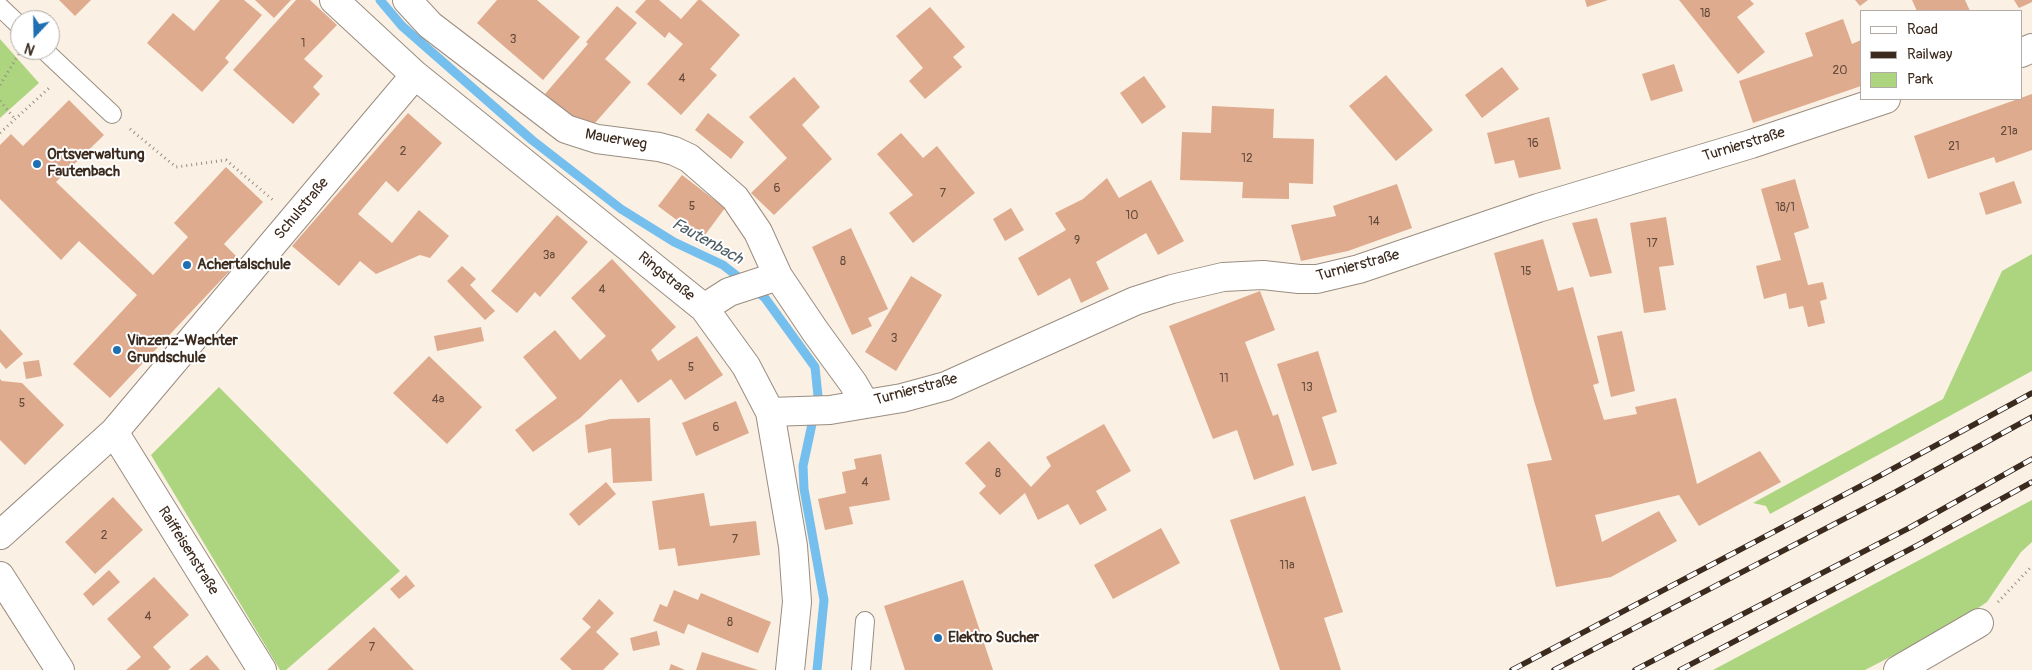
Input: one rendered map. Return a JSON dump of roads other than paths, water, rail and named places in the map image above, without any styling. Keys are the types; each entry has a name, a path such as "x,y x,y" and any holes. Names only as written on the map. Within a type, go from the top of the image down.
{"street":[{"name":"Ringstraße","path":"334,0 415,75 704,308 780,412 798,602 790,670"},
{"name":"Mauerweg","path":"407,0 430,25 566,129 597,139 659,147 689,158 735,198 758,232 768,279 815,332 853,383 865,404"},
{"name":"Schulstraße","path":"0,535 114,432 415,75"},
{"name":"Turnierstraße","path":"780,412 830,410 902,398 946,386 1135,301 1172,289 1223,277 1263,275 1317,279 1359,269 1538,208 1751,144 1883,100"},
{"path":"704,308 729,292 768,279"},
{"name":"Raiffeisenstraße","path":"114,432 262,670"},
{"path":"0,576 60,670"},
{"path":"1898,670 1979,623"}],"lane":[{"path":"0,7 10,16"},
{"path":"54,60 112,114"},
{"path":"860,670 865,621"}],"waterway":[{"name":"Fautenbach","path":"380,0 402,26 532,140 621,209 674,242 723,265 765,298 815,367 818,396 803,466 804,489 824,600 817,670"}],"railway":[{"path":"1512,670 1874,479 2032,393"},
{"path":"1554,670 1892,494 2032,417"},
{"path":"1635,670 1909,528 2032,459"},
{"path":"1680,670 1918,545 2032,482"}],"place":[{"name":"Ortsverwaltung Fautenbach","path":"37,164"},
{"name":"Achertalschule","path":"187,265"},
{"name":"Vinzenz-Wachter Grundschule","path":"117,350"},
{"name":"Elektro Sucher","path":"938,638"}]}
